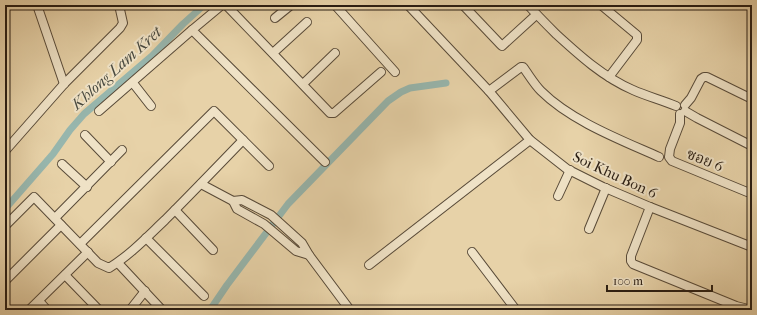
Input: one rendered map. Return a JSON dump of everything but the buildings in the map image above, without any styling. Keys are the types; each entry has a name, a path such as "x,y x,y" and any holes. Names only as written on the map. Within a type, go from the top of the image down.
{"street":[{"path":"38,5 64,84"},
{"path":"5,151 64,84 120,28 123,23 119,5"},
{"path":"99,111 222,5"},
{"path":"226,5 332,114 381,72"},
{"path":"275,18 291,5"},
{"path":"335,5 395,72"},
{"name":"Soi Khu Bon 6","path":"408,5 489,91 530,140 566,169 650,207 752,247"},
{"path":"463,5 502,46 536,15"},
{"path":"528,5 536,15 585,60 609,77 632,90 676,106 679,103 682,103 683,110"},
{"path":"601,5 637,35 637,40 609,77"},
{"path":"273,53 307,22"},
{"path":"192,30 325,162"},
{"path":"303,84 335,53"},
{"path":"489,91 523,67 542,92 565,110 581,120 659,157"},
{"path":"683,110 701,79 704,77 752,99"},
{"path":"133,83 151,106"},
{"path":"683,110 752,146"},
{"name":"ซอย 6","path":"683,110 680,123 670,149 669,157 672,161 752,194"},
{"path":"80,244 214,111 269,166"},
{"path":"85,135 111,162"},
{"path":"5,226 34,197 98,263 109,268 121,261 146,238 243,140"},
{"path":"369,265 530,140"},
{"path":"5,281 58,222 87,186 122,150"},
{"path":"62,164 87,186"},
{"path":"558,196 570,170"},
{"path":"201,184 233,201 242,200 271,215 302,243 309,255 350,310"},
{"path":"589,230 606,188"},
{"path":"233,201 237,209 264,224 296,251 309,255"},
{"path":"650,207 631,256 631,261 633,264 735,308 752,310"},
{"path":"175,210 213,250"},
{"path":"146,238 204,296"},
{"path":"29,310 88,252"},
{"path":"472,252 516,310"},
{"path":"118,263 162,310"},
{"path":"65,275 99,310"},
{"path":"130,310 145,291"},
{"path":"39,301 47,310"}],"waterway":[{"name":"Khlong Lam Kret","path":"5,209 53,154 70,130 84,114 152,56 204,5"},
{"path":"210,310 288,204 388,101 410,88 446,83"}]}
